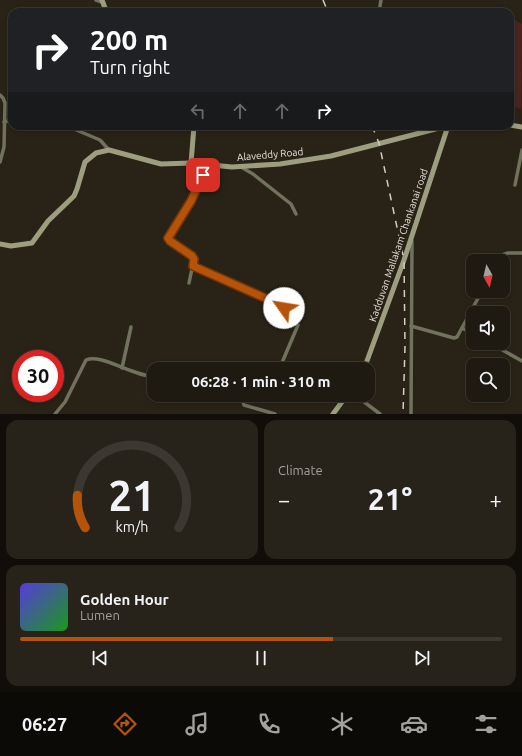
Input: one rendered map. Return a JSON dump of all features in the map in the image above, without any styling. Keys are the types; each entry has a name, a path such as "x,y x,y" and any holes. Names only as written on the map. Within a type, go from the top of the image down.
{"street":[{"path":"96,0 102,1"},
{"path":"0,95 5,103 4,147 0,162"},
{"path":"4,122 8,121"},
{"path":"0,244 11,246 32,243 48,221 74,196 85,162 96,153 109,150 100,140 76,130"},
{"path":"191,163 194,130"},
{"name":"Alaveddy Road","path":"109,150 161,164 191,163 241,167 280,164 330,156 431,130"},
{"name":"Kadduvan Mallakam Chankanai road","path":"367,362 412,238 446,130"},
{"path":"515,185 522,150"},
{"path":"189,283 194,259 192,256 173,244 168,238 191,201 208,164"},
{"path":"241,167 253,174 291,204 296,214"},
{"path":"411,414 412,238"},
{"path":"505,254 522,253"},
{"path":"193,266 283,306 283,319 298,325 282,362"},
{"path":"411,326 457,338 478,298"},
{"path":"122,368 131,327"},
{"path":"462,328 466,330"},
{"path":"502,350 522,361"},
{"path":"55,414 65,402 86,360 90,358 147,375"},
{"path":"243,402 244,405 275,414"},
{"path":"333,414 342,402"},
{"path":"364,402 380,414"}],"shaded area":[{"path":"514,19 522,24 521,109 514,107"}],"railway":[{"path":"323,0 326,8"},
{"path":"374,130 379,143 404,260 405,346 403,414"}],"route":[{"path":"203,175 191,201 168,238 173,244 192,256 194,259 193,266 206,270 283,306 284,308"}]}
